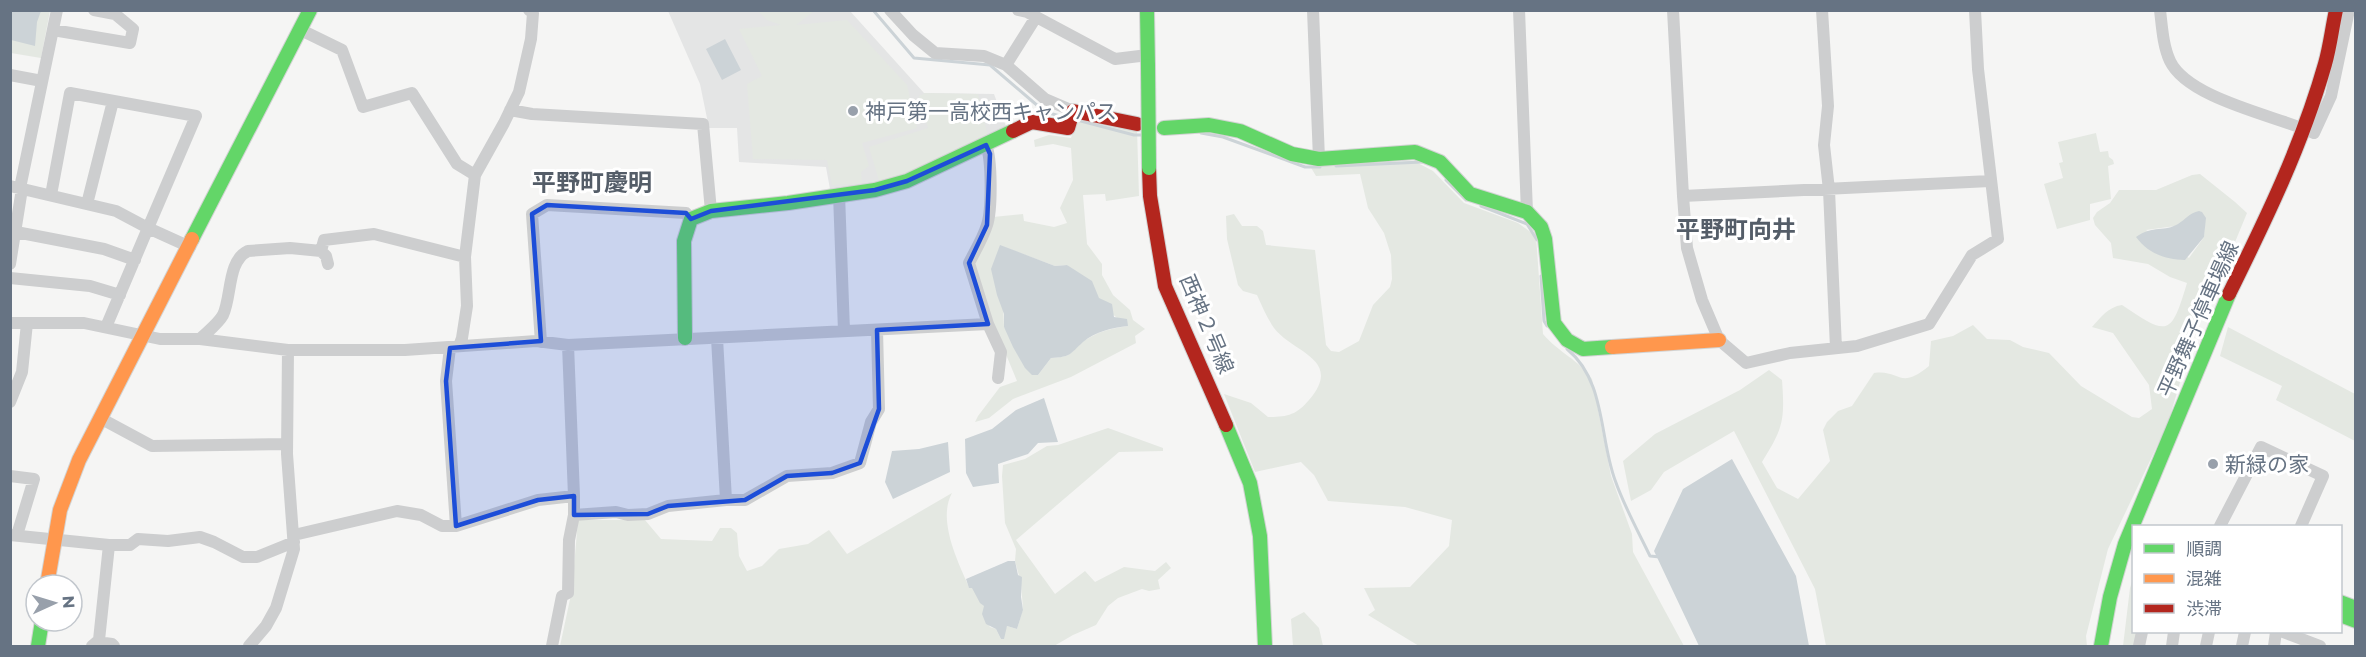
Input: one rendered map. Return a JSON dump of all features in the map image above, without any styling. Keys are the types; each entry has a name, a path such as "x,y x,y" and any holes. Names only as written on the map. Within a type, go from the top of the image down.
{"street":[{"path":"15,187 57,10"},
{"path":"53,30 130,43 133,29 115,14 94,10"},
{"path":"49,573 60,510 68,487 100,418 310,10"},
{"path":"456,526 446,381 454,347 462,338 467,306 465,257 475,175 519,92 531,39 533,13 529,10"},
{"path":"890,10 913,36 935,53 984,56 1006,65 1045,99 1073,111 1137,124"},
{"path":"1018,10 1036,17 1115,59 1148,61"},
{"name":"西神２号線","path":"1147,10 1150,196 1165,286 1207,378 1250,483 1260,536 1265,646"},
{"path":"1313,10 1319,159"},
{"path":"1519,10 1527,212"},
{"path":"1673,10 1687,248 1702,300 1719,340 1746,363 1790,353 1857,346 1929,324 1972,255 1998,239 1978,69 1975,10"},
{"path":"1822,10 1828,106 1824,145 1829,190 1836,348"},
{"path":"2160,10 2162,32 2171,62 2186,81 2212,96 2314,133 2331,96 2349,10"},
{"name":"平野舞子停車場線","path":"2134,525 2220,313 2272,207 2304,129 2325,63 2336,10"},
{"path":"1006,65 1036,17"},
{"path":"301,30 342,50 363,107 412,93 457,164 475,175"},
{"path":"10,75 42,81"},
{"path":"51,195 70,93 196,116 106,327"},
{"path":"87,204 113,101"},
{"path":"510,110 532,114 703,124 711,211"},
{"path":"685,338 684,241 692,219 711,211 788,203 875,190 907,181 1032,122 1068,128 1073,111"},
{"path":"1164,128 1209,125 1240,131 1292,154 1319,159 1415,152 1440,162 1470,194 1527,212 1541,227 1545,238 1554,324 1567,340 1583,349 1719,340"},
{"path":"986,145 990,154 987,225 969,263 988,324 1000,352 998,378"},
{"path":"1683,196 1990,181"},
{"path":"15,187 116,211 190,247"},
{"path":"10,264 21,195 15,187"},
{"path":"839,194 844,331"},
{"path":"541,342 532,214 547,205 686,213 692,219"},
{"path":"16,232 104,249 135,260"},
{"path":"321,251 324,240 374,234 465,257"},
{"path":"200,339 222,317 231,290 232,274 242,254 248,251 290,248 321,251 326,256 328,264"},
{"path":"10,278 90,286 120,295"},
{"path":"10,323 84,323 160,339 200,339 288,350 405,350 541,342 568,345 988,324"},
{"path":"10,402 27,323"},
{"path":"574,515 615,512 628,515 648,514 668,506 745,500 787,476 832,473 860,463 871,422 879,409 877,330"},
{"path":"717,338 726,500"},
{"path":"552,646 561,596 568,593 569,540 574,515 568,345"},
{"path":"249,646 266,626 276,608 289,570 294,538 288,444 288,350"},
{"path":"100,418 152,446 288,444"},
{"path":"2221,525 2261,447 2323,476 2301,525"},
{"path":"10,476 34,479 14,535 109,545 130,545 138,539 168,541 200,537 243,556 257,557 294,538 397,511 421,515 442,526 456,526 538,500 574,496"},
{"name":"平野舞子停車場線","path":"2101,646 2110,597 2129,545 2132,530"},
{"path":"95,644 99,640 109,545"},
{"path":"2285,633 2314,645"},
{"path":"95,644 114,646"}],"highlighted area":[{"path":"986,145 990,154 987,225 969,263 988,324 877,330 879,409 860,463 832,473 787,476 745,500 668,506 648,514 574,515 574,496 538,500 456,526 446,381 450,348 541,341 532,214 547,205 686,213 691,219 711,211 875,190 907,181"}],"shaded area":[{"path":"10,11 50,11 41,58 11,53"},
{"path":"10,11 41,11 37,22 35,46 11,40"},
{"name":"神戸第一高校西キャンパス","path":"668,11 850,11 924,93 994,94 1007,129 880,184 830,189 826,167 739,162 737,128 709,128 700,84"},
{"path":"758,11 814,11 796,25 847,20 907,85 917,128 862,143 869,166 861,172 862,183 832,185 827,160 753,159 747,84 762,76 739,29 781,25 767,20"},
{"path":"725,39 741,70 722,80 706,49"},
{"path":"925,93 978,94 988,137 880,184 869,147 928,128 919,96"},
{"path":"1077,118 1104,126 1137,129 1139,196 1106,201 1105,194 1083,195 1087,244 1102,264 1102,275 1113,295 1130,310 1133,320 1145,329 1135,336 1136,343 1071,377 1013,399 989,418 975,422 1000,387 1017,381 995,328 973,263 993,217 1023,214 1024,221 1054,227 1067,223 1060,208 1073,180 1071,148 1053,144 1035,147 1034,140 1049,135 1071,138","holes":["1001,246 1055,266 1067,265 1104,306 1128,326 1098,334 1087,339 1069,354 1051,358 1038,375 1004,327"]},
{"path":"2096,133 2100,152 2108,151 2114,164 2108,166 2111,199 2090,204 2090,220 2057,229 2044,184 2063,178 2059,163 2063,162 2058,142"},
{"path":"1414,161 1433,171 1464,203 1518,223 1536,236 1543,334 1581,366 1592,379 1611,476 1632,534 1633,552 1684,646 1419,646 1368,615 1375,610 1364,588 1410,587 1449,546 1452,520 1405,507 1328,501 1314,475 1301,462 1255,472 1224,394 1251,403 1268,417 1286,416 1296,412 1309,400 1318,386 1321,375 1312,358 1282,337 1274,328 1257,295 1243,291 1238,285 1227,239 1226,216 1234,214 1242,226 1257,226 1263,231 1266,245 1315,250 1326,345 1331,351 1339,352 1359,341 1373,305 1390,287 1391,255 1384,233 1368,208 1360,174 1316,176 1310,166"},
{"path":"2200,174 2247,213 2233,247 2225,277 2198,321 2168,423 2108,549 2086,636 2087,646 1826,646 1815,589 1734,431 1664,472 1651,490 1631,501 1623,461 1655,434 1740,390 1769,370 1782,380 1783,415 1774,441 1762,462 1777,488 1798,499 1830,461 1823,430 1827,422 1838,411 1852,406 1874,373 1911,377 1929,366 1931,341 1953,336 1973,325 1987,339 2010,340 2023,347 2049,353 2081,386 2132,417 2139,418 2152,409 2149,385 2113,333 2092,327 2109,310 2122,305 2149,322 2166,326 2177,314 2187,283 2170,277 2148,264 2113,258 2111,243 2095,225 2093,218 2097,212 2110,203 2119,190 2156,190","holes":["2205,222 2204,237 2189,258 2146,230"]},
{"path":"2199,211 2206,218 2204,237 2185,260 2158,255 2146,248 2136,237 2148,231 2173,226"},
{"path":"1000,245 1055,266 1067,265 1092,281 1099,298 1112,304 1114,317 1127,319 1128,326 1093,335 1070,354 1051,358 1038,375 1032,375 1025,368 1004,327 1004,314 991,269"},
{"path":"2228,327 2355,394 2355,441 2276,400 2282,386 2220,356"},
{"path":"1044,398 1058,442 1038,443 1028,454 998,464 999,483 973,487 966,473 965,439 992,429 1016,410"},
{"path":"1108,428 1163,448 1163,451 1119,452 1016,540 1055,594 1085,571 1095,582 1124,567 1155,571 1166,562 1171,568 1158,580 1160,589 1149,591 1142,589 1118,598 1108,606 1096,625 1054,646 560,646 572,590 578,520 645,520 661,539 712,541 720,528 731,528 737,533 739,556 747,571 762,566 779,549 808,544 829,530 847,554 952,493 947,516 955,553 969,587 972,587 984,606 985,619 990,627 996,629 1001,639 1007,626 1017,629 1023,609 1021,583 1015,561 1016,549 1005,523 1003,465 1025,459 1047,446 1058,445"},
{"path":"948,442 950,472 893,499 885,482 892,451 919,449"},
{"path":"1732,459 1796,576 1809,646 1699,646 1654,551 1683,489"},
{"path":"1008,561 1015,561 1018,575 1022,577 1023,610 1017,629 1007,626 1004,639 1001,639 996,629 986,624 982,614 984,606 972,588 969,588 966,579"},
{"path":"2132,582 2132,633 2138,633 2135,646 2123,646"},
{"path":"1304,612 1319,628 1323,646 1293,646 1291,619"}],"waterway":[{"path":"873,10 914,58 990,65 1045,112 1064,117"},
{"path":"1077,120 1134,135 1143,135"},
{"path":"1201,133 1223,137 1305,167 1320,167"},
{"path":"1336,166 1422,162"},
{"path":"1446,180 1466,200"},
{"path":"1481,206 1527,224 1537,240"},
{"path":"1541,276 1544,321 1547,326"},
{"path":"1567,349 1580,362 1595,393 1610,463 1623,499 1650,556 1660,557"}],"traffic: fast":[{"path":"192,239 310,10"},
{"path":"1147,10 1148,66"},
{"path":"1148,66 1149,168"},
{"path":"1164,128 1209,125 1240,131 1292,154 1319,159 1415,152 1440,162 1470,194 1527,212 1541,227 1545,239 1554,323 1567,340 1583,349 1612,347"},
{"path":"685,338 684,241 691,219 711,211 788,203 875,190 907,181 1013,131"},
{"path":"2133,525 2229,294"},
{"path":"1226,425 1250,483 1260,536 1265,646"},
{"path":"2101,646 2110,597 2132,527"},
{"path":"2342,603 2356,608"},
{"path":"2342,616 2356,621"},
{"path":"38,646 40,633"}],"traffic: slow":[{"path":"49,573 60,510 79,460 192,239"},
{"path":"1612,347 1719,340"}],"traffic: jam":[{"path":"2229,294 2270,210 2306,124 2327,58 2336,10"},
{"path":"1013,131 1032,122 1068,128 1073,111 1137,124"},
{"path":"1149,168 1150,196 1165,286 1226,425"}],"place":[{"name":"神戸第一高校西キャンパス","path":"853,111"},
{"name":"新緑の家","path":"2213,464"}],"district":[{"name":"平野町慶明","path":"592,182"},
{"name":"平野町向井","path":"1736,229"}]}
